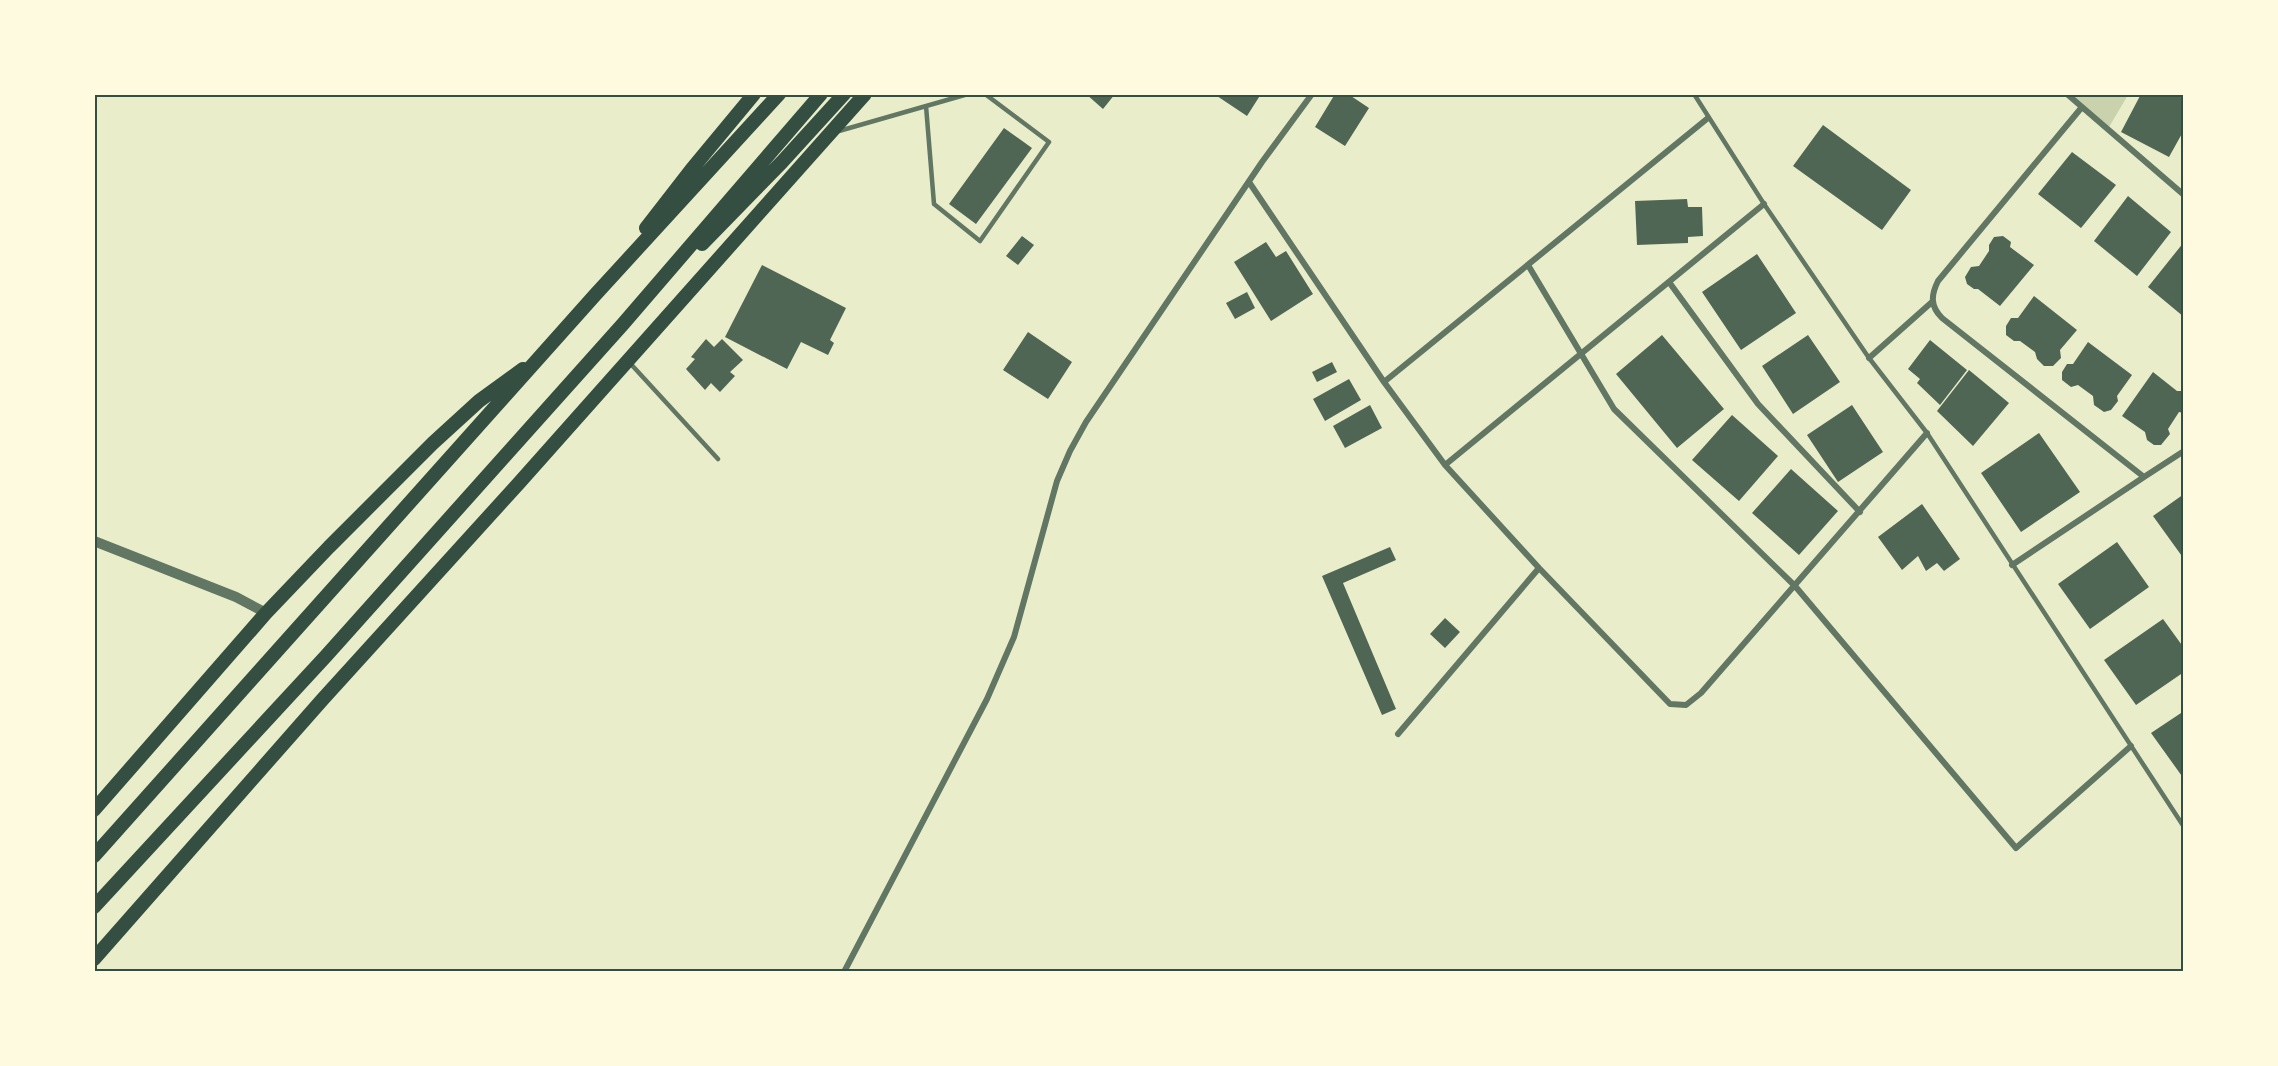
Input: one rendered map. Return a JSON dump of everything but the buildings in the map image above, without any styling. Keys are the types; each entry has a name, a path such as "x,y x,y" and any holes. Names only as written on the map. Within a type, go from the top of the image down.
{"highway":[{"path":"595,295 691,170 754,94"},
{"path":"94,856 595,295 779,94"},
{"path":"94,907 326,656 623,324 821,94"},
{"path":"623,324 782,162 844,94"},
{"path":"94,959 322,699 519,483 865,94"},
{"path":"94,810 266,614 329,547 479,400 544,354"}],"street":[{"path":"844,972 998,676 1014,638 1057,481 1070,451 1086,422 1249,182 1312,94"},
{"path":"2067,94 2184,195"},
{"path":"2082,107 1938,281 1933,291 1932,302 1935,311 1942,318 2144,477"},
{"path":"1384,382 1708,118"},
{"path":"1249,182 1384,382 1445,465 1539,568 1670,704 1686,705 1701,693 1928,433"},
{"path":"1445,465 1764,204"},
{"path":"1528,265 1614,409 1795,586 2016,848 2131,746"},
{"path":"1669,282 1758,404 1860,512"},
{"path":"1869,358 1932,302"},
{"path":"2012,565 2184,451"},
{"path":"94,541 236,597 266,614"},
{"path":"1398,734 1539,568"}],"lane":[{"path":"830,133 968,94"},
{"path":"926,106 934,204 980,241 1049,142 985,94"},
{"path":"1694,94 1764,204 1869,358 1928,433 2184,827"},
{"path":"627,360 718,459"}],"green space":[{"path":"2073,95 2128,95 2109,127"}]}
